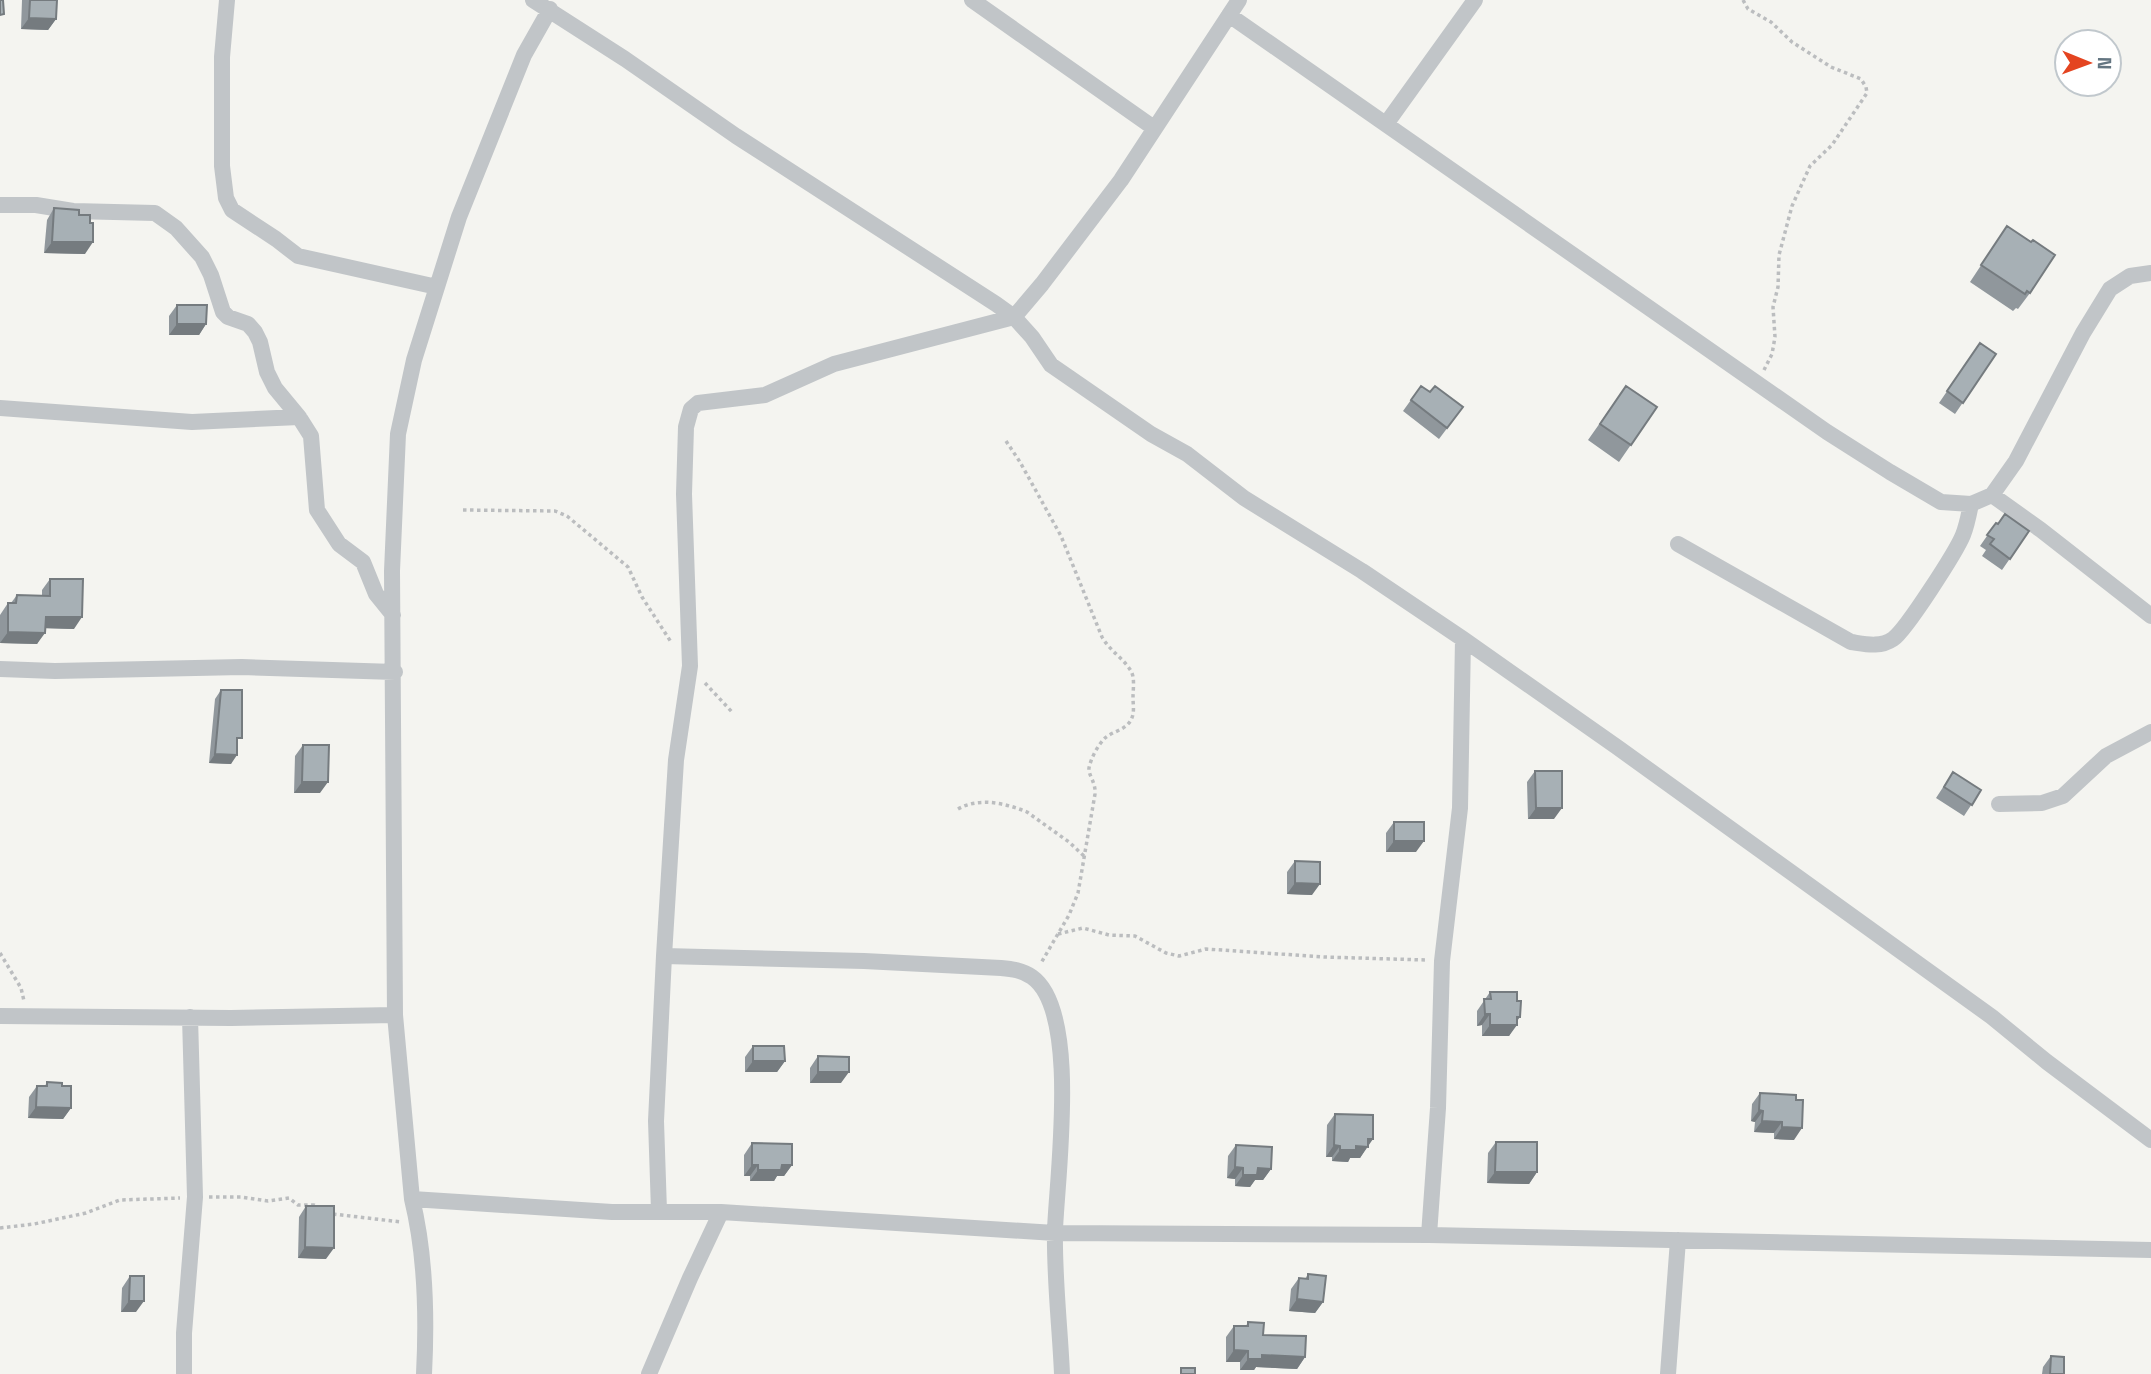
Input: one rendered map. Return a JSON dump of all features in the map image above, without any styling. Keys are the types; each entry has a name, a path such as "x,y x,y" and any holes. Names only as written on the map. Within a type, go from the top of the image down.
{"street":[{"path":"227,0 222,57 222,166 226,198 232,210 298,257 437,287"},
{"path":"533,0 1014,317 1051,365 1151,434 1187,454 1244,498 1362,571 1463,639 1617,747 1992,1017 2151,1140"},
{"path":"972,0 1154,128"},
{"path":"659,1211 656,1121 664,956 676,760 690,666 684,494 686,427 694,405 774,392 834,364 1014,317 1056,267 1121,180 1238,0"},
{"path":"1386,124 1475,0"},
{"path":"424,1374 424,1278 418,1222 412,1199 396,1015 392,571 398,434 414,360 459,217 524,55 550,9"},
{"path":"1229,15 1755,382 1848,445 1941,502 1971,504 1992,495 2016,461 2083,333 2110,289 2130,276 2151,273"},
{"path":"0,205 155,213 162,216 202,257 223,312 228,317 248,324 255,332 267,372 275,388 311,436 317,510 339,544 363,562 376,594 393,615"},
{"path":"0,408 192,422 299,417"},
{"path":"1992,495 2151,616"},
{"path":"1678,544 1851,642 1873,646 1894,639 1910,618 1957,549 1971,504"},
{"path":"1429,1236 1438,1108 1442,961 1460,808 1463,639"},
{"path":"0,669 55,671 242,667 395,672"},
{"path":"2000,804 2042,803 2063,796 2106,756 2151,733"},
{"path":"664,956 1002,968 1019,970 1033,977 1044,989 1050,1005 1061,1060 1063,1086 1055,1233 1062,1374"},
{"path":"0,1016 396,1015"},
{"path":"184,1374 184,1332 195,1197 190,1017"},
{"path":"412,1199 612,1212 722,1212 1055,1233 1429,1236 2151,1250"},
{"path":"649,1374 722,1212"},
{"path":"1668,1374 1678,1240"}],"path":[{"path":"1743,0 1748,9 1766,19 1792,42 1831,67 1861,79 1867,93 1832,145 1810,166 1799,189 1779,256 1778,286 1773,307 1775,337 1772,354 1766,368 1755,382"},
{"path":"1006,441 1026,471 1061,536 1102,637 1109,650 1131,671 1133,682 1133,715 1129,723 1104,739 1089,768 1096,787 1078,893 1033,977"},
{"path":"463,510 555,511 567,516 628,568 660,626 690,666 732,712"},
{"path":"958,809 974,802 1019,808 1069,842 1086,858"},
{"path":"1058,934 1083,928 1105,934 1135,936 1174,956 1186,956 1206,949 1442,961"},
{"path":"0,953 21,988 26,1017"},
{"path":"0,1228 86,1213 120,1200 195,1197 241,1197 268,1201 289,1198 298,1205 316,1206 326,1212 418,1222"}],"building":[{"path":"0,0 3,0 4,14 0,15"},
{"path":"30,0 57,0 56,19 29,18"},
{"path":"54,208 79,210 79,215 90,215 93,242 52,242"},
{"path":"2007,226 2055,255 2030,293 2027,291 2025,294 1981,265"},
{"path":"177,305 207,305 206,324 177,324"},
{"path":"1980,343 1996,354 1963,403 1947,391"},
{"path":"1421,386 1430,392 1435,386 1463,407 1447,428 1411,400"},
{"path":"1626,386 1657,407 1631,445 1600,424"},
{"path":"2005,514 2029,531 2010,559 1990,544 1994,539 1987,535"},
{"path":"50,579 83,579 82,617 46,617 45,633 8,632 8,603 16,603 17,595 50,596"},
{"path":"221,690 242,690 242,738 237,738 237,755 215,754"},
{"path":"303,745 329,745 328,782 302,782"},
{"path":"1535,771 1562,771 1562,808 1536,808"},
{"path":"1953,772 1981,790 1972,805 1944,787"},
{"path":"1394,822 1424,822 1424,841 1394,841"},
{"path":"1295,861 1320,862 1320,884 1295,883"},
{"path":"1490,992 1517,992 1517,1001 1521,1001 1517,1025 1490,1025 1490,1014 1485,1014 1484,999 1491,999"},
{"path":"753,1046 784,1046 785,1061 753,1061"},
{"path":"818,1056 849,1057 849,1072 818,1072"},
{"path":"47,1082 71,1086 71,1108 36,1107 37,1086 47,1086"},
{"path":"1760,1093 1796,1095 1796,1100 1803,1100 1802,1128 1782,1127 1782,1122 1762,1121 1763,1111 1759,1110"},
{"path":"1335,1114 1373,1115 1373,1139 1368,1139 1368,1147 1356,1146 1356,1150 1340,1150 1340,1146 1334,1145"},
{"path":"1496,1142 1537,1142 1537,1172 1495,1172"},
{"path":"752,1143 792,1144 792,1165 782,1165 781,1170 758,1170 758,1165 752,1165"},
{"path":"1236,1145 1272,1147 1271,1169 1258,1168 1257,1175 1243,1175 1243,1168 1235,1167"},
{"path":"306,1206 334,1206 334,1248 305,1247"},
{"path":"1308,1274 1326,1276 1323,1302 1297,1299 1299,1278 1308,1279"},
{"path":"130,1276 144,1276 144,1301 129,1301"},
{"path":"1248,1322 1264,1323 1263,1335 1306,1336 1305,1357 1262,1355 1262,1359 1248,1359 1248,1351 1234,1350 1234,1326 1248,1326"},
{"path":"2051,1356 2064,1357 2064,1374 2050,1374"},
{"path":"1181,1368 1195,1368 1195,1374 1181,1374"}]}
